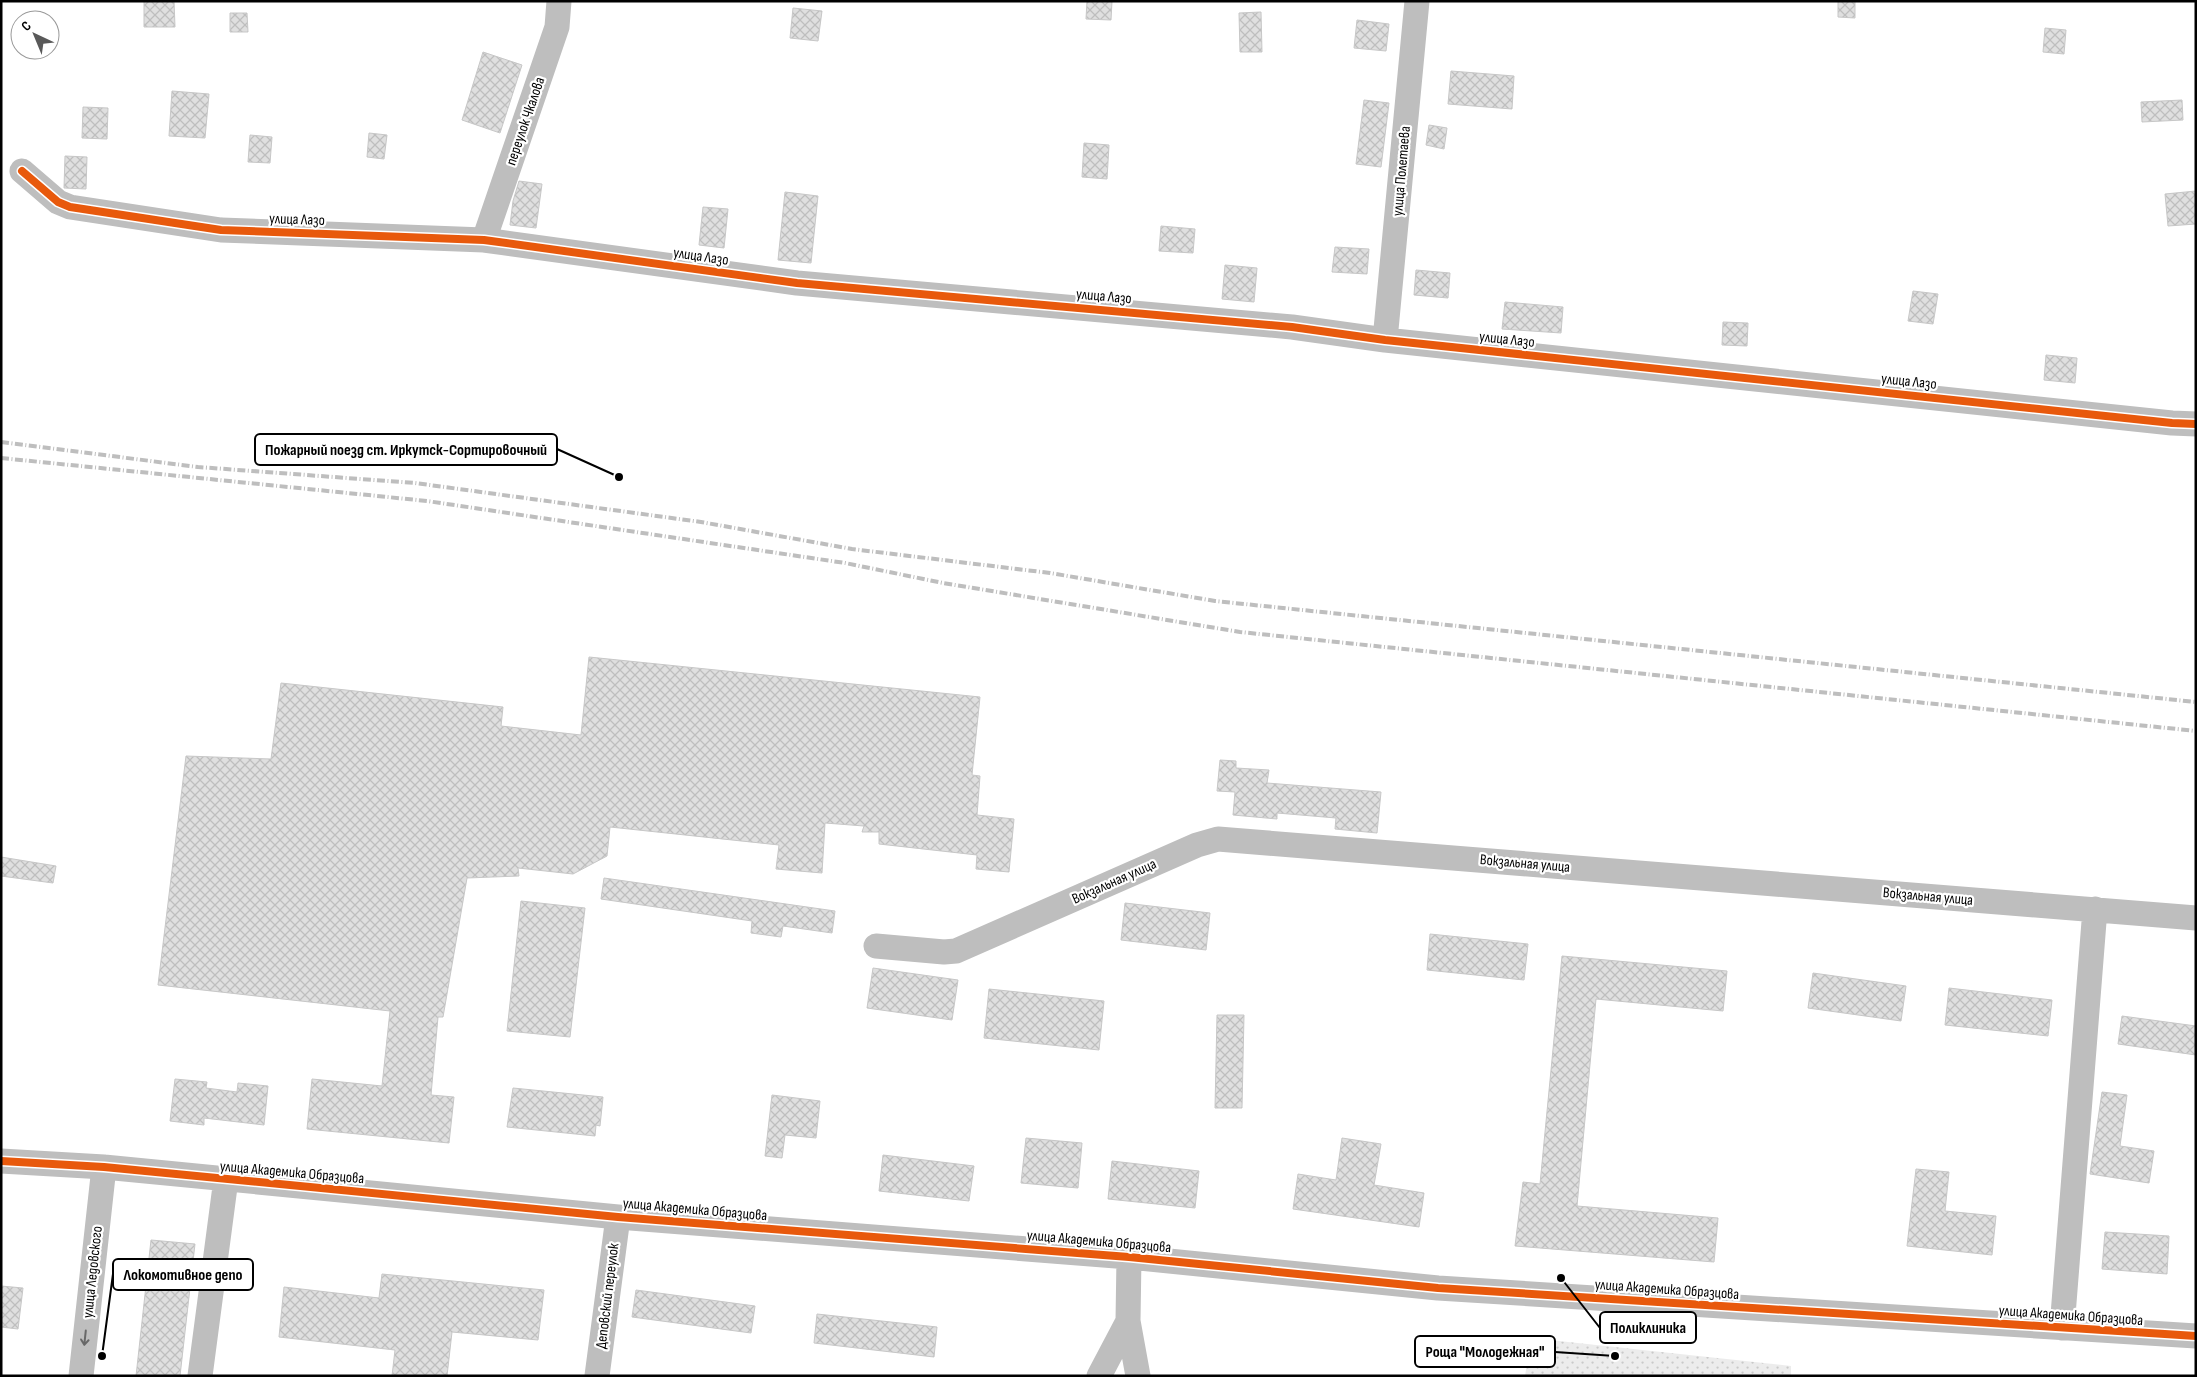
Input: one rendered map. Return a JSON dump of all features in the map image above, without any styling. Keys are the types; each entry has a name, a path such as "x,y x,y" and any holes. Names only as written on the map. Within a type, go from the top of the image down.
{"street":[{"name":"переулок Чкалова","path":"484,240 557,27 560,1"},
{"name":"улица Полетаева","path":"1386,340 1417,1"},
{"name":"улица Лазо","path":"22,171 58,202 70,207 221,230 484,240 797,283 1292,327 1386,340 2152,421 2196,424"},
{"name":"Вокзальная улица","path":"876,946 944,952 956,951 1197,844 1218,839 2196,918"},
{"path":"2062,1328 2095,910"},
{"name":"улица Академика Образцова","path":"1,1161 104,1167 618,1216 1129,1257 1438,1288 2196,1336"},
{"name":"улица Ледовского","path":"80,1376 104,1167"},
{"path":"200,1376 226,1179"},
{"name":"Деповский переулок","path":"597,1376 618,1216"},
{"path":"1129,1257 1128,1321 1138,1376"},
{"path":"1100,1376 1128,1321"}],"shaded area":[{"path":"1531,1338 1791,1366 1791,1376 1525,1376"}],"building":[{"path":"144,1 174,1 175,27 144,27"},
{"path":"1087,1 1112,1 1111,20 1086,19"},
{"path":"1838,1 1855,1 1855,18 1838,17"},
{"path":"793,8 822,11 818,41 790,38"},
{"path":"1261,12 1262,52 1240,52 1239,13"},
{"path":"230,13 247,13 248,32 230,32"},
{"path":"1357,20 1389,24 1386,51 1354,48"},
{"path":"2045,28 2066,30 2064,54 2043,52"},
{"path":"483,52 522,65 500,133 462,120"},
{"path":"1451,71 1514,76 1512,109 1448,104"},
{"path":"172,91 209,94 205,138 169,136"},
{"path":"1364,100 1389,103 1381,167 1356,164"},
{"path":"2182,100 2183,120 2142,122 2141,102"},
{"path":"83,107 108,108 107,139 82,138"},
{"path":"1429,125 1447,128 1444,149 1426,145"},
{"path":"369,133 387,135 384,159 367,157"},
{"path":"250,135 272,137 270,163 248,162"},
{"path":"1084,143 1109,145 1107,179 1082,177"},
{"path":"65,156 87,157 86,189 64,188"},
{"path":"519,181 542,184 536,228 510,225 513,201"},
{"path":"2196,191 2196,224 2168,226 2165,194"},
{"path":"785,192 818,196 811,263 778,260"},
{"path":"703,207 728,209 724,248 699,245"},
{"path":"1161,226 1195,229 1193,253 1159,251"},
{"path":"1335,247 1369,249 1367,274 1332,272"},
{"path":"1225,265 1257,268 1254,302 1222,299"},
{"path":"1416,270 1450,273 1448,298 1414,295"},
{"path":"1913,291 1938,294 1933,324 1908,321"},
{"path":"1505,302 1563,307 1561,333 1502,329"},
{"path":"1723,322 1748,323 1747,346 1722,345"},
{"path":"2046,355 2077,358 2075,383 2044,380"},
{"path":"589,657 980,697 972,775 980,776 977,815 1014,819 1009,872 976,869 977,855 879,844 879,832 862,832 864,826 825,823 822,873 776,869 779,845 610,827 607,856 573,874 518,868 519,876 467,878 443,1017 438,1017 431,1095 454,1097 449,1143 307,1129 312,1079 382,1086 390,1011 158,985 186,756 271,759 281,683 503,707 501,726 581,735"},
{"path":"1220,760 1236,761 1236,768 1269,770 1267,783 1381,792 1377,833 1335,829 1336,818 1277,813 1277,819 1233,815 1235,792 1217,791"},
{"path":"1,857 56,866 53,883 1,876"},
{"path":"604,878 835,911 832,933 783,926 781,937 751,933 752,921 601,899"},
{"path":"521,901 585,908 570,1037 507,1031"},
{"path":"1125,903 1210,913 1206,950 1121,940"},
{"path":"1430,934 1528,944 1524,980 1427,970"},
{"path":"1562,956 1727,971 1723,1011 1596,999 1577,1206 1718,1218 1714,1262 1515,1246 1523,1182 1540,1184"},
{"path":"873,968 958,980 952,1020 867,1008"},
{"path":"1813,973 1906,986 1901,1021 1808,1008"},
{"path":"1949,988 2052,1000 2048,1036 1945,1025"},
{"path":"989,989 1104,1001 1099,1050 984,1038"},
{"path":"1217,1015 1244,1015 1242,1108 1215,1108"},
{"path":"2122,1016 2196,1026 2196,1055 2118,1044"},
{"path":"175,1079 207,1082 206,1088 237,1092 238,1083 268,1086 264,1125 204,1118 204,1125 170,1121"},
{"path":"513,1088 603,1097 600,1126 596,1125 595,1136 507,1127"},
{"path":"2102,1092 2127,1095 2120,1146 2154,1151 2149,1183 2090,1174"},
{"path":"772,1095 820,1101 816,1138 785,1135 782,1158 765,1156"},
{"path":"1026,1138 1082,1143 1078,1188 1021,1183"},
{"path":"1342,1138 1381,1144 1374,1185 1424,1193 1419,1227 1293,1209 1298,1174 1336,1180"},
{"path":"883,1155 974,1166 969,1201 879,1191"},
{"path":"1112,1161 1199,1171 1195,1208 1108,1199"},
{"path":"1916,1169 1949,1172 1945,1211 1996,1216 1992,1255 1907,1246"},
{"path":"2105,1232 2169,1236 2167,1274 2102,1269"},
{"path":"151,1240 195,1244 180,1376 136,1376"},
{"path":"382,1274 544,1290 538,1340 452,1332 447,1376 392,1376 395,1350 279,1337 284,1287 379,1298"},
{"path":"1,1286 23,1288 18,1329 1,1327"},
{"path":"636,1290 755,1306 751,1333 632,1317"},
{"path":"817,1314 937,1327 934,1357 814,1343"}],"railway":[{"path":"1,442 198,467 415,483 701,522 852,549 1050,573 1215,601 2196,702"},
{"path":"1,458 427,501 845,563 943,583 1240,632 2196,731"}],"cycle path":[{"path":"22,171 58,202 70,207 221,230 484,240 797,283 1292,327 1385,340 2196,424"},
{"path":"1,1161 104,1167 618,1217 1129,1257 1438,1288 2196,1336"}],"place":[{"name":"Пожарный поезд ст. Иркутск-Сортировочный","path":"619,477"},
{"name":"Поликлиника","path":"1561,1278"},
{"name":"Локомотивное депо","path":"102,1356"},
{"name":"Роща \"Молодежная\"","path":"1615,1356"}]}
